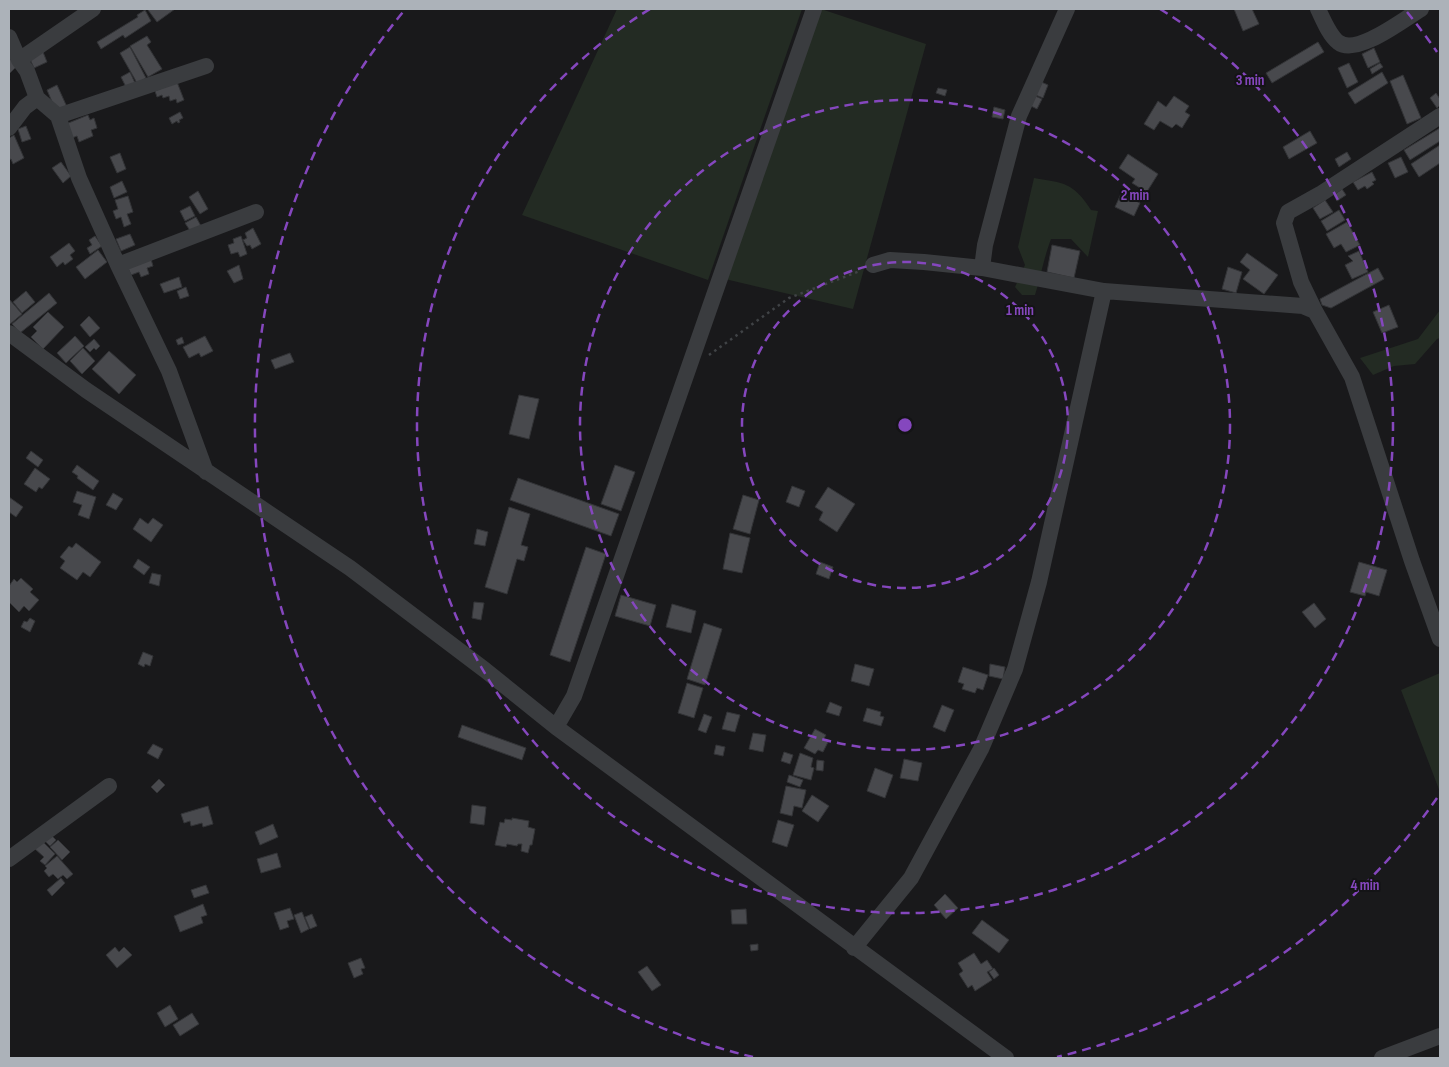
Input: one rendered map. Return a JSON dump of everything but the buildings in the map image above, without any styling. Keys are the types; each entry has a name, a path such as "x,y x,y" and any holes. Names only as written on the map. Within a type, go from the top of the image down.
{"street":[{"path":"19,60 93,9"},
{"path":"556,727 574,696 814,9"},
{"path":"982,268 985,245 1019,116 1067,9"},
{"path":"1318,9 1335,40 1345,46 1368,42 1421,9"},
{"path":"9,37 37,98 58,116 80,178 118,265 169,371 206,472"},
{"path":"58,116 206,66"},
{"path":"9,128 25,108 37,98"},
{"path":"1440,116 1322,193 1288,212 1284,223 1301,282 1352,377 1412,561 1440,639"},
{"path":"118,265 256,212"},
{"path":"873,265 890,260 982,268 1104,291 1303,306 1315,311"},
{"path":"854,948 911,878 981,749 1015,669 1039,582 1104,291"},
{"path":"9,333 86,390 350,568 485,670 556,727 1006,1058"},
{"path":"9,859 109,786"},
{"path":"1382,1058 1440,1036"}],"path":[{"path":"687,370 789,298 873,265"}],"shaded area":[{"path":"617,9 802,9 708,280 522,215"},
{"path":"821,9 926,44 853,309 725,279"},
{"path":"1034,178 1067,185 1079,194 1091,210 1098,211 1088,257 1071,239 1051,239 1035,295 1022,295 1015,287 1025,265 1018,247"},
{"path":"1440,310 1440,338 1415,364 1394,366 1373,375 1360,358 1418,339"},
{"path":"1440,673 1440,792 1401,690"}]}
